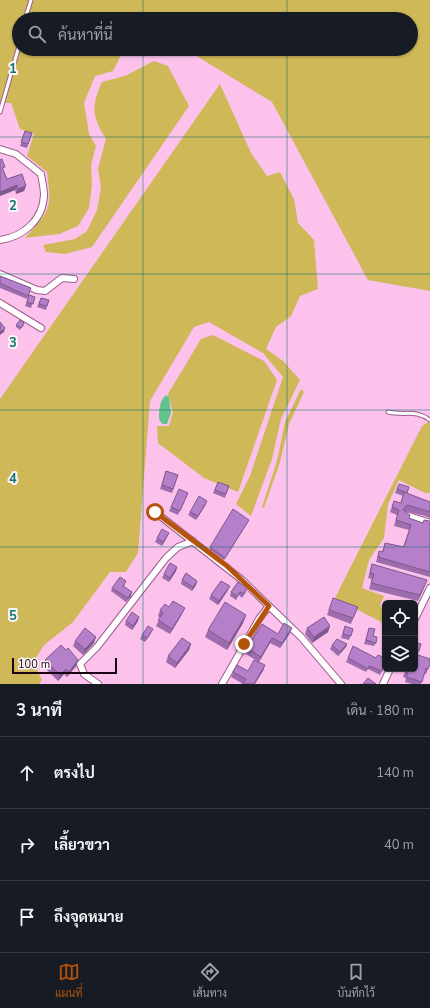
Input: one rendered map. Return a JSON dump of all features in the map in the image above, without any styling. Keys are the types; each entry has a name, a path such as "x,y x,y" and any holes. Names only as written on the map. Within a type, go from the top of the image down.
{"street":[{"path":"0,149 16,154 41,174 44,196 40,213 28,228 13,238 0,240"},
{"path":"0,274 37,290 45,291 62,278 74,279"},
{"path":"0,304 41,328"},
{"path":"155,512 227,566 301,636 341,684"},
{"path":"406,515 430,522"},
{"path":"98,684 84,674 80,664 97,647 166,558 178,547 193,541"},
{"path":"418,612 430,588"},
{"path":"222,684 259,619 269,606"},
{"path":"383,684 389,672"}],"lane":[{"path":"27,12 31,0"},
{"path":"0,112 16,56"},
{"path":"388,412 399,414 420,413 430,420"}],"shaded area":[{"path":"0,0 430,0 430,291 368,280 272,102 196,56 418,56 418,12 12,12 12,56 120,56 113,71 95,76 84,103 89,134 96,146 91,165 92,185 89,208 78,226 59,234 25,238 44,215 49,202 47,172 27,156 34,134 20,129 11,103 0,103"},
{"path":"154,61 168,66 189,106 92,247 65,254 46,252 43,245 75,239 87,231 97,210 101,188 98,169 106,139 98,124 95,111 96,98 102,82 125,76"},
{"path":"220,84 251,153 267,176 280,172 294,199 298,223 314,240 318,289 300,296 291,316 276,327 266,349 283,361 300,380 281,419 272,459 251,516 236,504 250,476 283,377 263,353 209,322 194,327 150,401 138,553 126,572 110,572 73,622 44,645 33,662 42,680 39,684 0,684 0,399"},
{"path":"213,335 264,361 277,380 238,492 204,478 158,443 157,426 169,426 173,412 168,394 201,339"},
{"path":"301,389 304,392 289,424 280,462 264,508 262,507 277,461 285,422"},
{"path":"166,395 169,397 171,413 167,424 162,424 159,419 159,409 162,400"},
{"path":"430,421 430,493 425,493 399,480 388,504 384,538 369,560 362,588 384,596 380,605 382,609 382,622 335,598 422,426"}],"building":[{"path":"25,131 32,133 28,144 21,142"},
{"path":"2,159 5,167 2,168 7,179 22,174 26,186 18,189 17,185 0,192 0,160"},
{"path":"0,276 31,288 28,296 0,283"},
{"path":"29,295 35,297 33,304 27,302"},
{"path":"41,298 49,300 47,306 39,304"},
{"path":"20,320 24,323 21,328 16,325"},
{"path":"0,322 5,328 0,333"},
{"path":"166,471 178,475 173,489 162,485"},
{"path":"218,482 229,486 226,494 215,490"},
{"path":"399,484 409,487 407,493 397,489"},
{"path":"179,489 188,493 180,511 171,507"},
{"path":"404,492 430,502 430,512 407,505 403,510 410,515 409,518 423,523 424,520 430,521 430,572 378,557 379,551 383,552 385,543 404,547 411,525 396,520 399,510 392,507 394,501 401,503"},
{"path":"199,496 207,501 198,516 190,512"},
{"path":"233,509 249,520 225,558 210,547"},
{"path":"162,529 169,533 163,542 157,538"},
{"path":"170,563 177,567 170,578 164,574"},
{"path":"372,564 427,580 420,595 371,583 374,574 370,573"},
{"path":"186,573 197,581 193,587 182,580"},
{"path":"120,577 126,581 123,586 132,592 128,598 112,588"},
{"path":"221,581 230,586 219,601 211,595"},
{"path":"238,582 247,588 244,594 240,592 237,596 231,592"},
{"path":"333,598 358,607 353,618 329,610"},
{"path":"173,601 185,608 172,629 158,620 163,613 160,610 165,604 169,607"},
{"path":"225,602 246,615 229,643 208,630"},
{"path":"132,612 139,617 133,626 126,621"},
{"path":"324,617 330,626 314,637 307,628"},
{"path":"284,623 292,628 282,643 272,638 261,657 247,648 262,624 278,634"},
{"path":"148,626 153,629 147,638 142,635"},
{"path":"345,626 353,629 351,636 343,634"},
{"path":"85,628 96,637 85,649 75,641"},
{"path":"369,628 375,629 373,636 377,637 376,643 366,640"},
{"path":"182,638 191,644 177,663 168,656"},
{"path":"337,639 347,644 340,652 332,645"},
{"path":"418,643 421,644 418,650"},
{"path":"61,645 66,650 68,648 78,660 69,672 66,669 60,675 45,660"},
{"path":"353,646 376,658 378,655 382,657 382,671 369,666 368,669 348,658"},
{"path":"418,655 430,659 430,664 428,669 426,668 422,682 406,677 408,673 405,672 418,672"},
{"path":"254,660 265,665 254,684 243,684 246,679 233,672 237,665 248,671"},
{"path":"368,678 376,684 363,684"}],"route":[{"path":"155,512 227,566 269,606 259,619 244,644"}]}
